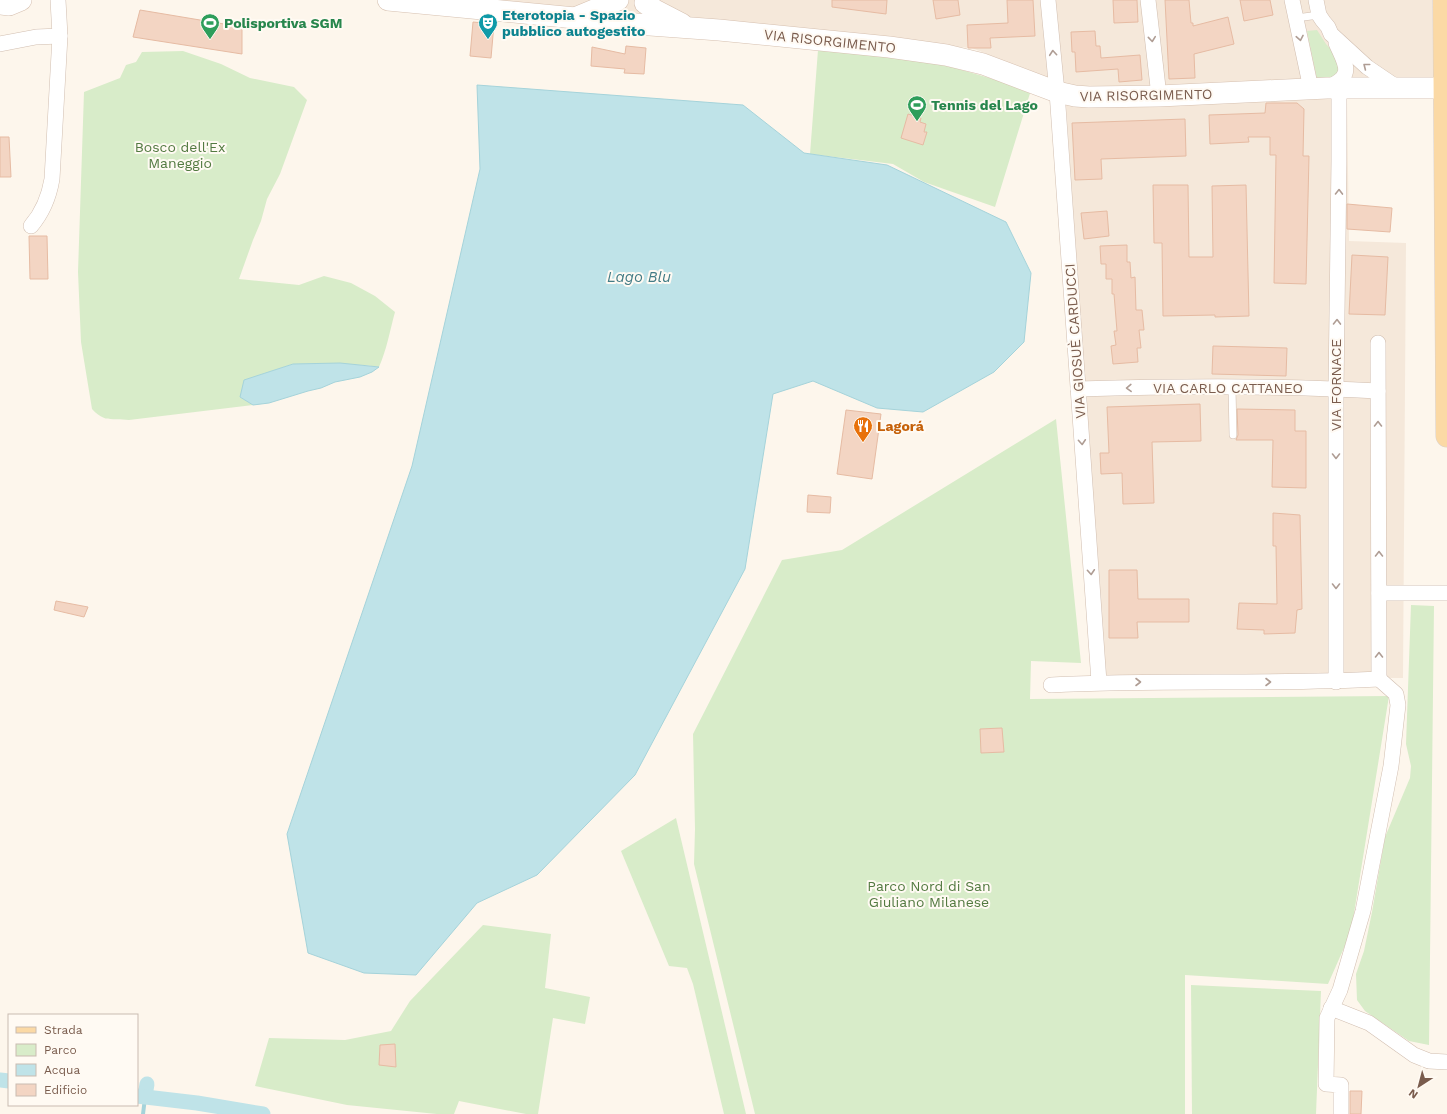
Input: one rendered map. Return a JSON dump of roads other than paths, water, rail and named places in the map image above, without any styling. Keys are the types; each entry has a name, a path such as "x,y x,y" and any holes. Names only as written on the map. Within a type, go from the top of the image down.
{"main road":[{"path":"1444,0 1447,436"}],"street":[{"path":"0,4 9,5 21,0"},
{"path":"31,226 42,212 47,201 52,179 60,36 58,0"},
{"name":"VIA RISORGIMENTO","path":"388,0 575,18 581,20 688,28 881,46 946,55 1001,69 1057,92 1075,96 1159,96 1325,89 1444,88"},
{"name":"VIA RISORGIMENTO","path":"575,18 618,0"},
{"name":"VIA RISORGIMENTO","path":"618,0 616,14 623,23 630,24 642,20 645,17 646,7 644,1"},
{"name":"VIA GIOSUÈ CARDUCCI","path":"1048,0 1057,92 1099,682"},
{"path":"1148,0 1159,96"},
{"name":"VIA FORNACE","path":"1292,0 1296,18 1325,89 1339,161 1336,389 1336,682"},
{"name":"VIA RISORGIMENTO","path":"644,1 655,10 688,28"},
{"path":"1318,7 1323,21 1328,27 1344,58 1346,69 1342,78 1337,84 1325,89"},
{"path":"1331,34 1367,67 1398,88"},
{"path":"0,44 36,37 60,36"},
{"path":"1378,344 1379,679"},
{"name":"VIA CARLO CATTANEO","path":"1078,389 1173,386 1378,391"},
{"path":"1379,593 1447,593"},
{"path":"1051,684 1099,682 1336,682 1379,679 1396,694 1398,705 1391,766 1363,911 1340,990 1327,1018 1326,1084 1342,1085 1341,1114"},
{"path":"1332,1008 1369,1023 1414,1055 1429,1061 1447,1062"}],"lane":[{"path":"1296,18 1318,7"},
{"path":"1232,387 1233,435"}],"water":[{"name":"Lago Blu","path":"477,85 743,105 804,153 887,165 1006,222 1031,273 1024,342 994,372 923,412 877,408 813,381 773,394 745,569 635,775 537,875 477,903 416,975 364,973 308,953 287,834 412,466 480,169"},
{"path":"340,363 379,367 360,377 335,382 321,388 269,403 253,405 240,397 244,380 293,364"}],"waterway":[{"path":"0,1080 8,1081"},
{"path":"146,1090 147,1084"},
{"path":"143,1114 146,1090"},
{"path":"138,1096 197,1103 263,1114"}],"place":[{"name":"Polisportiva SGM","path":"210,40"},
{"name":"Eterotopia - Spazio pubblico autogestito","path":"488,40"},
{"name":"Tennis del Lago","path":"917,122"},
{"name":"Lagorá","path":"863,443"}],"park label":[{"name":"Bosco dell'Ex Maneggio","path":"180,156"},
{"name":"Parco Nord di San Giuliano Milanese","path":"929,894"}]}
